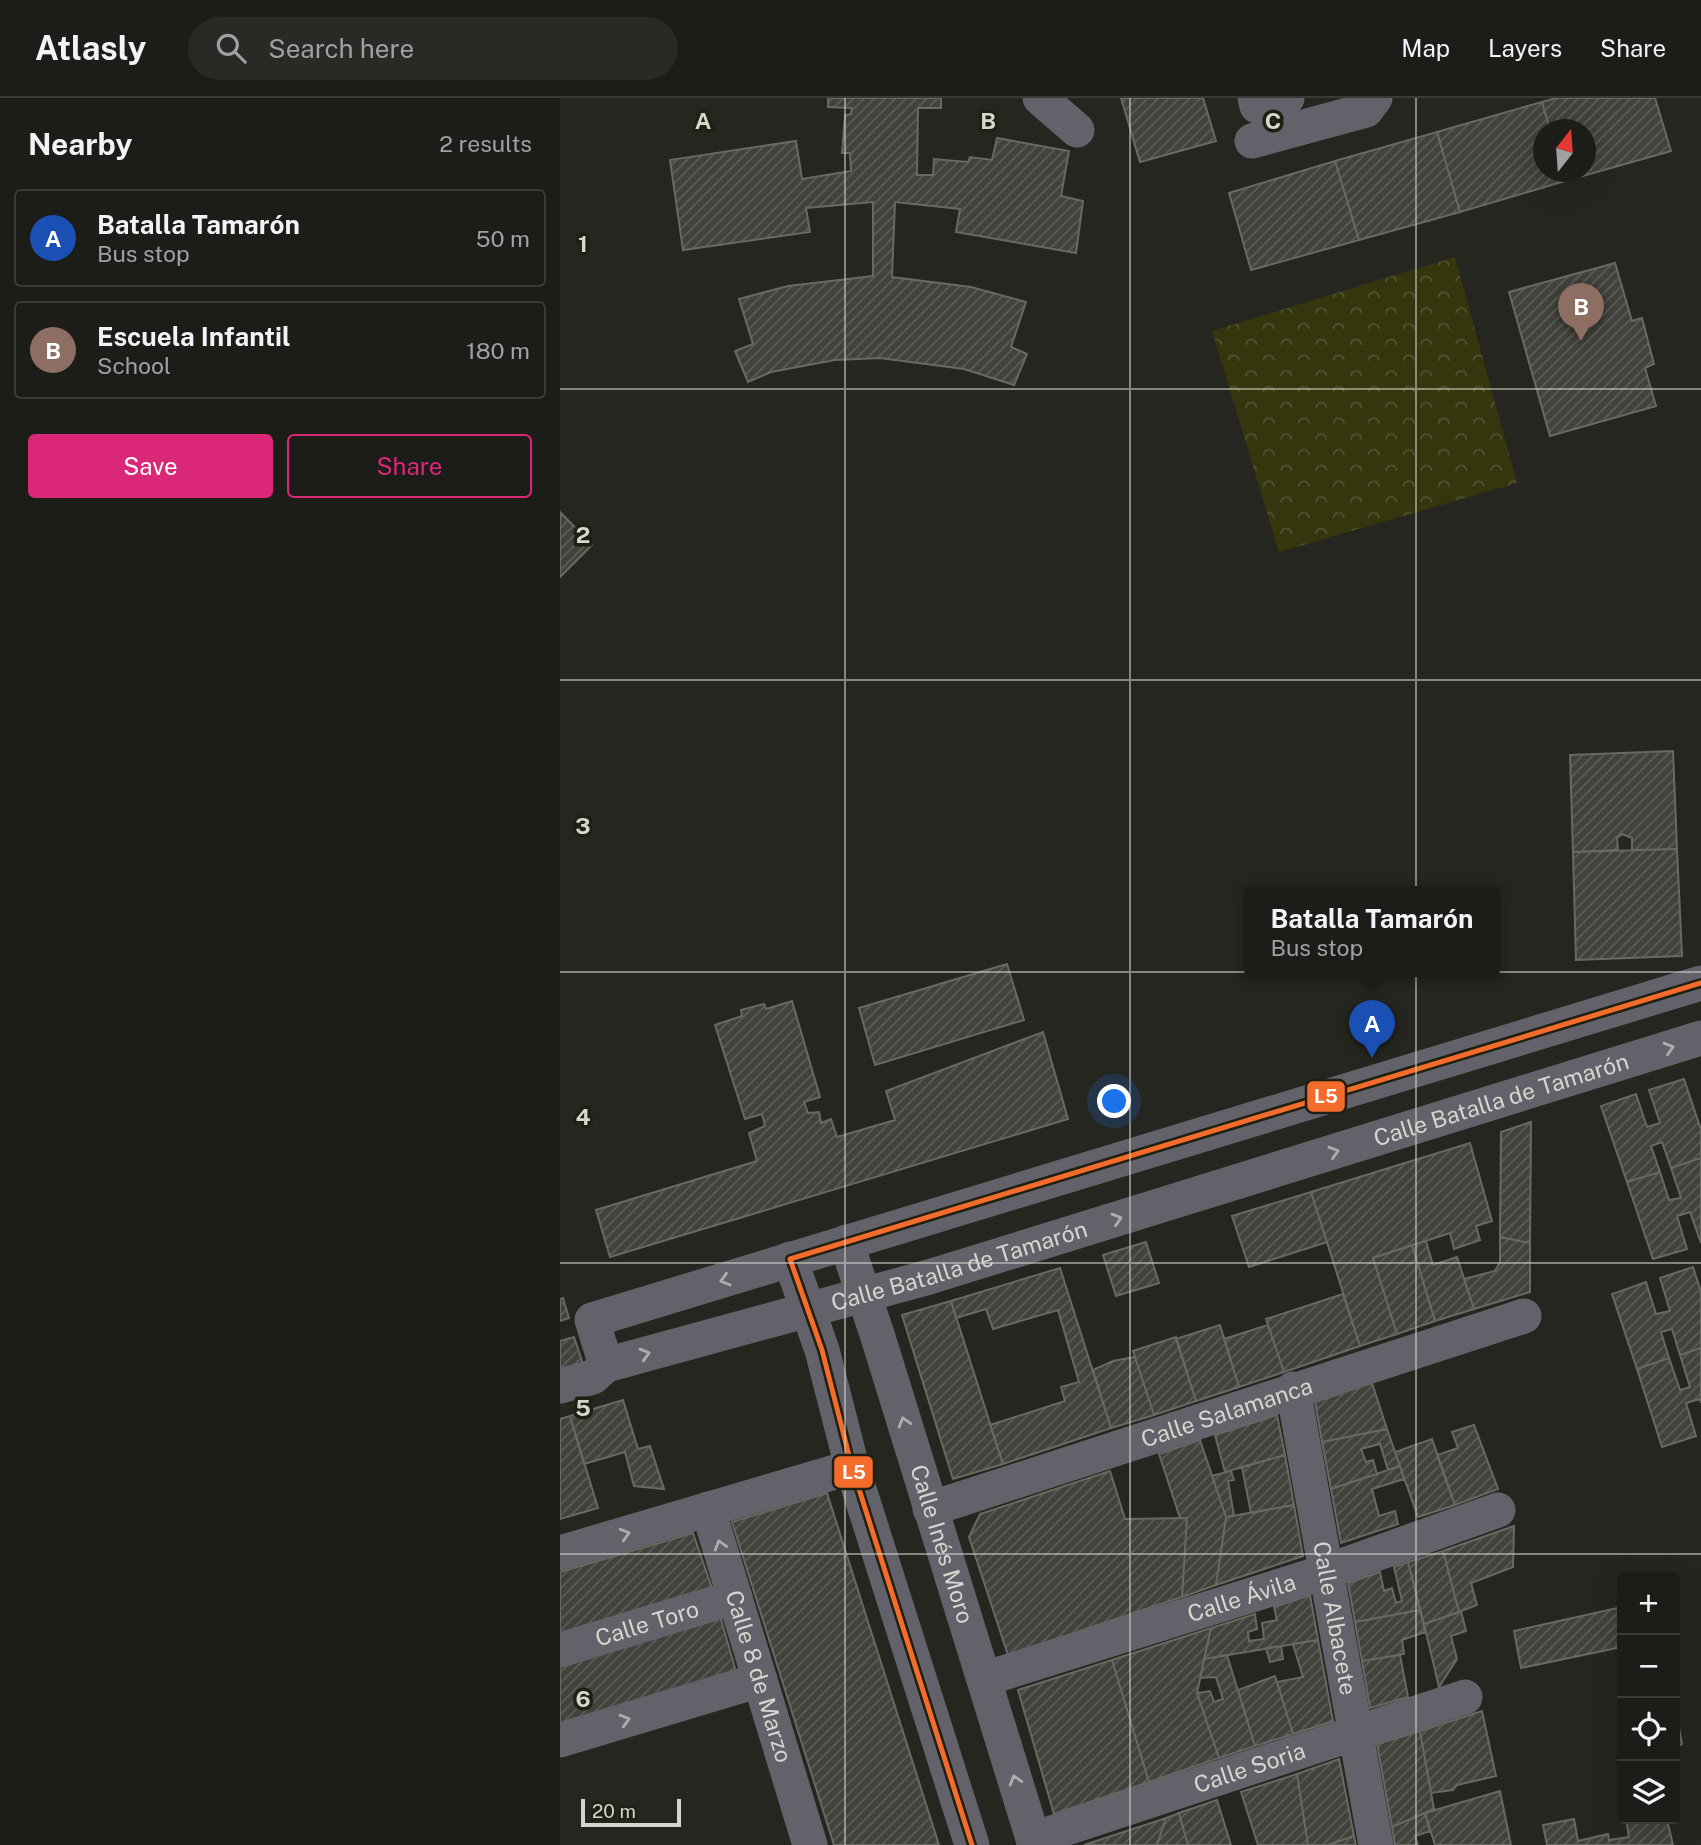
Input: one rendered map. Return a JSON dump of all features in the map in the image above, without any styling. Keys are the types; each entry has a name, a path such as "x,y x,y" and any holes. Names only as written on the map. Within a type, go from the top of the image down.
{"street":[{"path":"1041,98 1077,130"},
{"path":"1255,98 1257,106 1287,98"},
{"path":"1252,141 1366,110 1375,98"},
{"path":"606,1365 592,1320 1701,983"},
{"name":"Calle Batalla de Tamarón","path":"560,1386 593,1377 606,1365 864,1296 1701,1038"},
{"name":"Calle Inés Moro","path":"845,1242 1034,1842"},
{"path":"790,1259 822,1350 852,1467 972,1845"},
{"name":"Calle Salamanca","path":"930,1509 1524,1315"},
{"name":"Calle Albacete","path":"1293,1389 1376,1845"},
{"path":"560,1553 852,1467"},
{"name":"Calle 8 de Marzo","path":"708,1509 810,1845"},
{"name":"Calle Ávila","path":"984,1679 1328,1571 1498,1510"},
{"name":"Calle Toro","path":"560,1650 735,1597"},
{"path":"560,1740 760,1681"},
{"name":"Calle Soria","path":"1034,1842 1465,1697"}],"green space":[{"path":"1455,257 1517,483 1279,552 1212,331"}],"building":[{"path":"828,98 941,98 941,108 918,108 917,175 933,175 934,159 968,162 970,157 992,160 997,138 1069,151 1061,196 1083,201 1076,253 956,232 960,209 895,202 892,277 971,287 1026,302 1011,347 1027,354 1014,385 964,369 880,358 835,360 771,372 748,382 735,351 753,344 739,299 788,286 873,276 873,202 806,208 810,232 683,250 670,160 796,141 802,179 851,171 850,153 842,153 845,115 851,114 852,108 828,107"},
{"path":"1121,98 1203,98 1216,141 1140,162"},
{"path":"1556,98 1655,98 1671,151 1596,172 1596,119 1547,119 1542,102"},
{"path":"1542,102 1547,119 1533,119 1533,182 1562,182 1460,212 1437,132"},
{"path":"1437,132 1460,212 1359,240 1335,161"},
{"path":"1335,161 1359,240 1251,270 1229,193"},
{"path":"1615,263 1632,321 1642,318 1654,364 1645,368 1656,406 1550,436 1509,292"},
{"path":"560,512 592,545 560,577"},
{"path":"1673,751 1677,849 1632,850 1632,838 1622,834 1617,838 1618,850 1573,852 1570,755"},
{"path":"1677,849 1682,956 1576,960 1573,852"},
{"path":"1007,964 1024,1020 875,1065 859,1008"},
{"path":"792,1001 820,1097 804,1102 808,1113 819,1112 821,1123 831,1119 837,1137 895,1120 886,1091 1043,1032 1068,1119 610,1257 596,1210 757,1161 749,1133 765,1126 762,1114 745,1119 715,1025 742,1016 741,1010 764,1004 766,1009"},
{"path":"1684,1079 1701,1130 1701,1158 1671,1168 1662,1142 1651,1146 1660,1172 1627,1182 1601,1106 1636,1094 1647,1127 1660,1123 1649,1090"},
{"path":"1531,1122 1530,1243 1500,1237 1501,1132"},
{"path":"1470,1143 1492,1221 1476,1226 1480,1240 1454,1249 1450,1233 1373,1258 1397,1334 1360,1346 1311,1192"},
{"path":"1701,1158 1701,1243 1690,1212 1677,1216 1687,1249 1653,1259 1627,1182 1660,1172 1669,1200 1681,1198 1671,1168"},
{"path":"1311,1192 1327,1242 1249,1267 1232,1216"},
{"path":"1500,1237 1530,1243 1530,1292 1474,1309 1464,1279 1495,1271 1500,1262"},
{"path":"1426,1241 1433,1265 1457,1257 1474,1309 1435,1321 1412,1245"},
{"path":"1146,1242 1159,1283 1116,1296 1103,1255"},
{"path":"1412,1245 1435,1321 1397,1334 1373,1258"},
{"path":"1693,1267 1701,1292 1701,1348 1680,1355 1672,1329 1661,1332 1669,1358 1637,1369 1612,1294 1646,1282 1656,1314 1670,1311 1660,1278"},
{"path":"1060,1268 1111,1428 1003,1464 990,1425 1065,1401 1061,1387 1079,1382 1058,1310 993,1329 986,1309 956,1318 951,1301"},
{"path":"1343,1294 1360,1346 1284,1372 1266,1319"},
{"path":"563,1298 569,1318 560,1321 560,1299"},
{"path":"951,1301 1003,1464 953,1479 902,1315"},
{"path":"1220,1325 1239,1387 1196,1401 1176,1339"},
{"path":"1268,1325 1284,1372 1239,1387 1224,1339"},
{"path":"574,1337 585,1370 560,1378 560,1341"},
{"path":"1176,1337 1196,1401 1154,1415 1133,1351"},
{"path":"1701,1348 1701,1403 1700,1399 1686,1403 1696,1436 1662,1447 1637,1369 1669,1358 1680,1390 1690,1387 1680,1355"},
{"path":"1135,1357 1154,1415 1111,1428 1093,1370 1113,1361"},
{"path":"1372,1383 1387,1429 1322,1442 1315,1402"},
{"path":"623,1400 638,1449 650,1446 664,1489 634,1486 625,1452 584,1464 570,1416"},
{"path":"1277,1415 1285,1455 1225,1472 1215,1435"},
{"path":"570,1416 598,1508 560,1519 560,1419"},
{"path":"1474,1425 1498,1489 1455,1505 1437,1455 1458,1448 1452,1432"},
{"path":"1387,1429 1400,1466 1388,1470 1380,1444 1361,1449 1366,1462 1373,1460 1377,1474 1331,1489 1322,1442"},
{"path":"1432,1439 1455,1505 1418,1517 1395,1452"},
{"path":"1200,1440 1226,1517 1216,1585 1182,1597 1187,1518 1180,1518 1159,1454"},
{"path":"1285,1455 1294,1505 1251,1513 1242,1467"},
{"path":"1400,1466 1404,1479 1372,1489 1379,1516 1395,1511 1398,1524 1341,1543 1331,1489"},
{"path":"1110,1471 1125,1519 1187,1518 1182,1597 1008,1655 969,1537 980,1514"},
{"path":"1231,1471 1234,1480 1228,1481 1234,1516 1226,1517 1212,1476"},
{"path":"827,1493 939,1845 834,1845 732,1522"},
{"path":"1294,1505 1303,1556 1216,1585 1226,1517"},
{"path":"1514,1526 1513,1567 1471,1583 1477,1605 1459,1612 1443,1551"},
{"path":"693,1533 712,1588 560,1634 560,1572"},
{"path":"1443,1551 1459,1612 1424,1624 1408,1562"},
{"path":"1408,1562 1420,1610 1355,1622 1348,1583 1380,1572 1384,1591 1392,1588 1396,1603 1402,1601 1394,1567"},
{"path":"1310,1595 1318,1640 1204,1659 1211,1628 1255,1614 1257,1629 1248,1632 1249,1641 1264,1639 1262,1623 1277,1620 1274,1607"},
{"path":"1617,1608 1617,1648 1521,1668 1514,1631"},
{"path":"1420,1610 1425,1632 1402,1640 1404,1654 1362,1661 1355,1622"},
{"path":"1461,1611 1466,1631 1451,1636 1457,1659 1439,1687 1424,1624"},
{"path":"720,1616 737,1675 560,1726 560,1665"},
{"path":"1211,1628 1197,1693 1219,1758 1149,1782 1112,1660"},
{"path":"1318,1640 1333,1721 1293,1734 1277,1682 1303,1677 1293,1644"},
{"path":"1281,1646 1283,1659 1270,1662 1266,1648"},
{"path":"1227,1655 1255,1746 1219,1758 1197,1693 1210,1691 1214,1702 1223,1699 1216,1677 1200,1678 1204,1659"},
{"path":"1400,1655 1408,1697 1370,1708 1362,1661"},
{"path":"1112,1660 1149,1782 1054,1814 1018,1690"},
{"path":"1275,1676 1293,1734 1255,1746 1238,1690"},
{"path":"1482,1711 1496,1776 1457,1785 1453,1790 1431,1793 1420,1731"},
{"path":"1420,1731 1434,1809 1392,1827 1377,1744"},
{"path":"1339,1759 1354,1836 1328,1845 1308,1845 1297,1774"},
{"path":"1297,1774 1308,1845 1258,1845 1241,1792"},
{"path":"1500,1791 1511,1845 1435,1845 1425,1813"},
{"path":"1217,1800 1231,1845 1188,1845 1179,1813"},
{"path":"1179,1813 1188,1845 1157,1845 1166,1818"},
{"path":"1425,1813 1430,1831 1415,1836 1418,1845 1395,1845 1392,1827"},
{"path":"1166,1818 1157,1845 1084,1845"},
{"path":"1574,1819 1578,1841 1608,1834 1609,1840 1629,1837 1627,1824 1668,1824 1673,1845 1547,1845 1543,1825"},
{"path":"1354,1836 1356,1845 1328,1845"}],"transit line":[{"name":"L5","path":"972,1845 852,1467 822,1350 790,1259 1701,983"}],"place":[{"name":"Escuela Infantil","path":"1581,341"},
{"name":"Batalla Tamarón","path":"1372,1058"}]}
